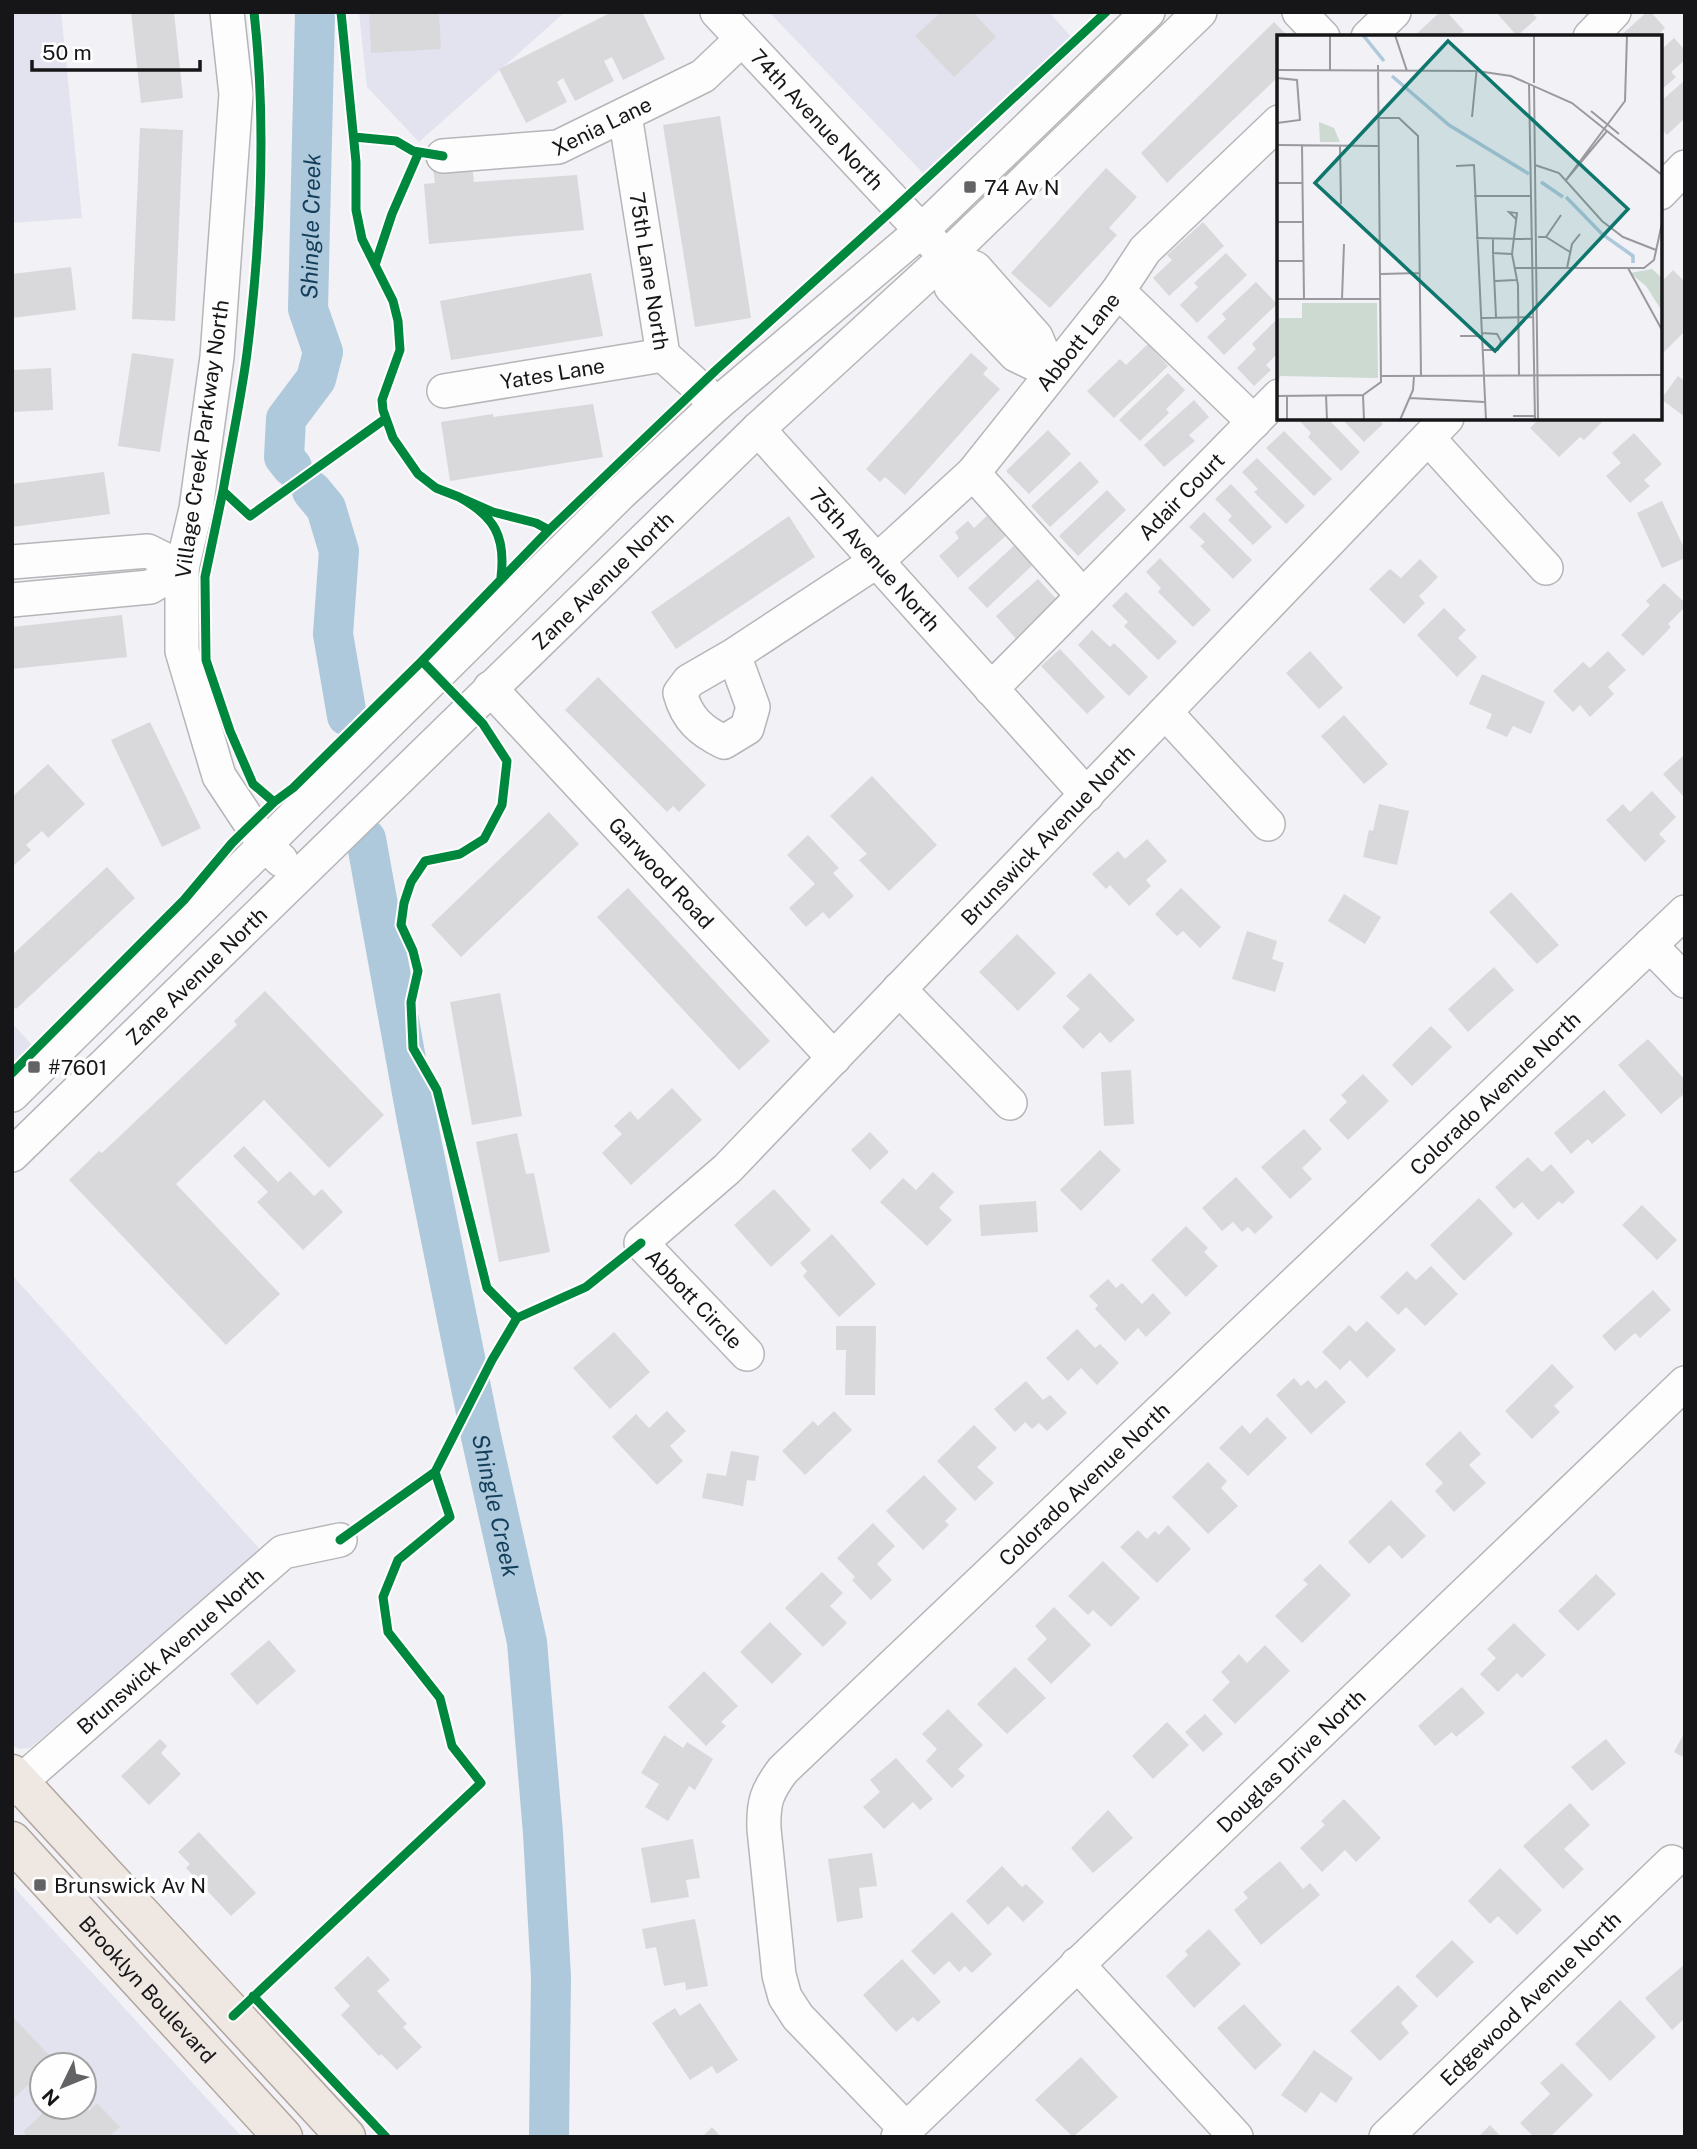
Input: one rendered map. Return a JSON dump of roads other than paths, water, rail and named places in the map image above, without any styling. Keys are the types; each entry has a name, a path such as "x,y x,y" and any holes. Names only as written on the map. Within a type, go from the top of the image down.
{"main road":[{"path":"14,1782 346,2137"},
{"name":"Brooklyn Boulevard","path":"12,1841 283,2137"}],"street":[{"name":"Village Creek Parkway North","path":"227,12 236,94 217,357 195,509 182,568 181,651 219,776 264,844 298,876"},
{"name":"74th Avenue North","path":"717,12 946,257"},
{"name":"Zane Avenue North","path":"12,1095 620,494 717,404 921,231 1149,12"},
{"name":"Zane Avenue North","path":"12,1155 758,429 946,257 1200,12"},
{"path":"1299,12 1321,35"},
{"path":"1370,35 1394,12"},
{"path":"1592,35 1614,12"},
{"name":"Xenia Lane","path":"443,156 558,147 703,76 742,39"},
{"name":"75th Lane North","path":"625,115 663,355 717,404"},
{"name":"Abbott Lane","path":"734,655 877,561 973,473 1118,290 1144,250 1277,124"},
{"path":"946,257 975,268 1036,337 1051,372"},
{"path":"1118,290 1254,422"},
{"name":"Yates Lane","path":"444,391 663,355"},
{"name":"Adair Court","path":"1083,596 1277,398"},
{"path":"1437,428 1546,568"},
{"name":"Brunswick Avenue North","path":"641,1243 727,1169 1437,428"},
{"name":"75th Avenue North","path":"758,429 1087,795"},
{"path":"973,473 1083,596 991,689"},
{"path":"12,562 148,551 182,568"},
{"path":"12,600 150,587 182,568"},
{"name":"Garwood Road","path":"490,688 834,1058"},
{"path":"1166,713 1268,824"},
{"name":"Colorado Avenue North","path":"902,2133 798,2017 785,1997 779,1975 764,1829 764,1807 770,1787 783,1770 1685,912"},
{"path":"1650,945 1685,981"},
{"path":"900,989 1010,1103"},
{"name":"Abbott Circle","path":"641,1243 747,1354"},
{"name":"Douglas Drive North","path":"902,2133 1685,1383"},
{"name":"Brunswick Avenue North","path":"14,1782 283,1552 341,1540"},
{"name":"Edgewood Avenue North","path":"1386,2137 1672,1861"},
{"path":"1077,1964 1236,2137"}],"waterway":[{"name":"Shingle Creek","path":"292,467 284,457 286,419 316,379 323,352 308,309 315,12"},
{"name":"Shingle Creek","path":"312,491 326,508 339,551 333,634 347,716"},
{"name":"Shingle Creek","path":"366,839 417,1120 480,1432 527,1642 543,1833 551,1977 549,2137"}],"place":[{"name":"74 Av N","path":"970,187"},
{"name":"#7601","path":"34,1067"},
{"name":"Brunswick Av N","path":"40,1885"}]}
